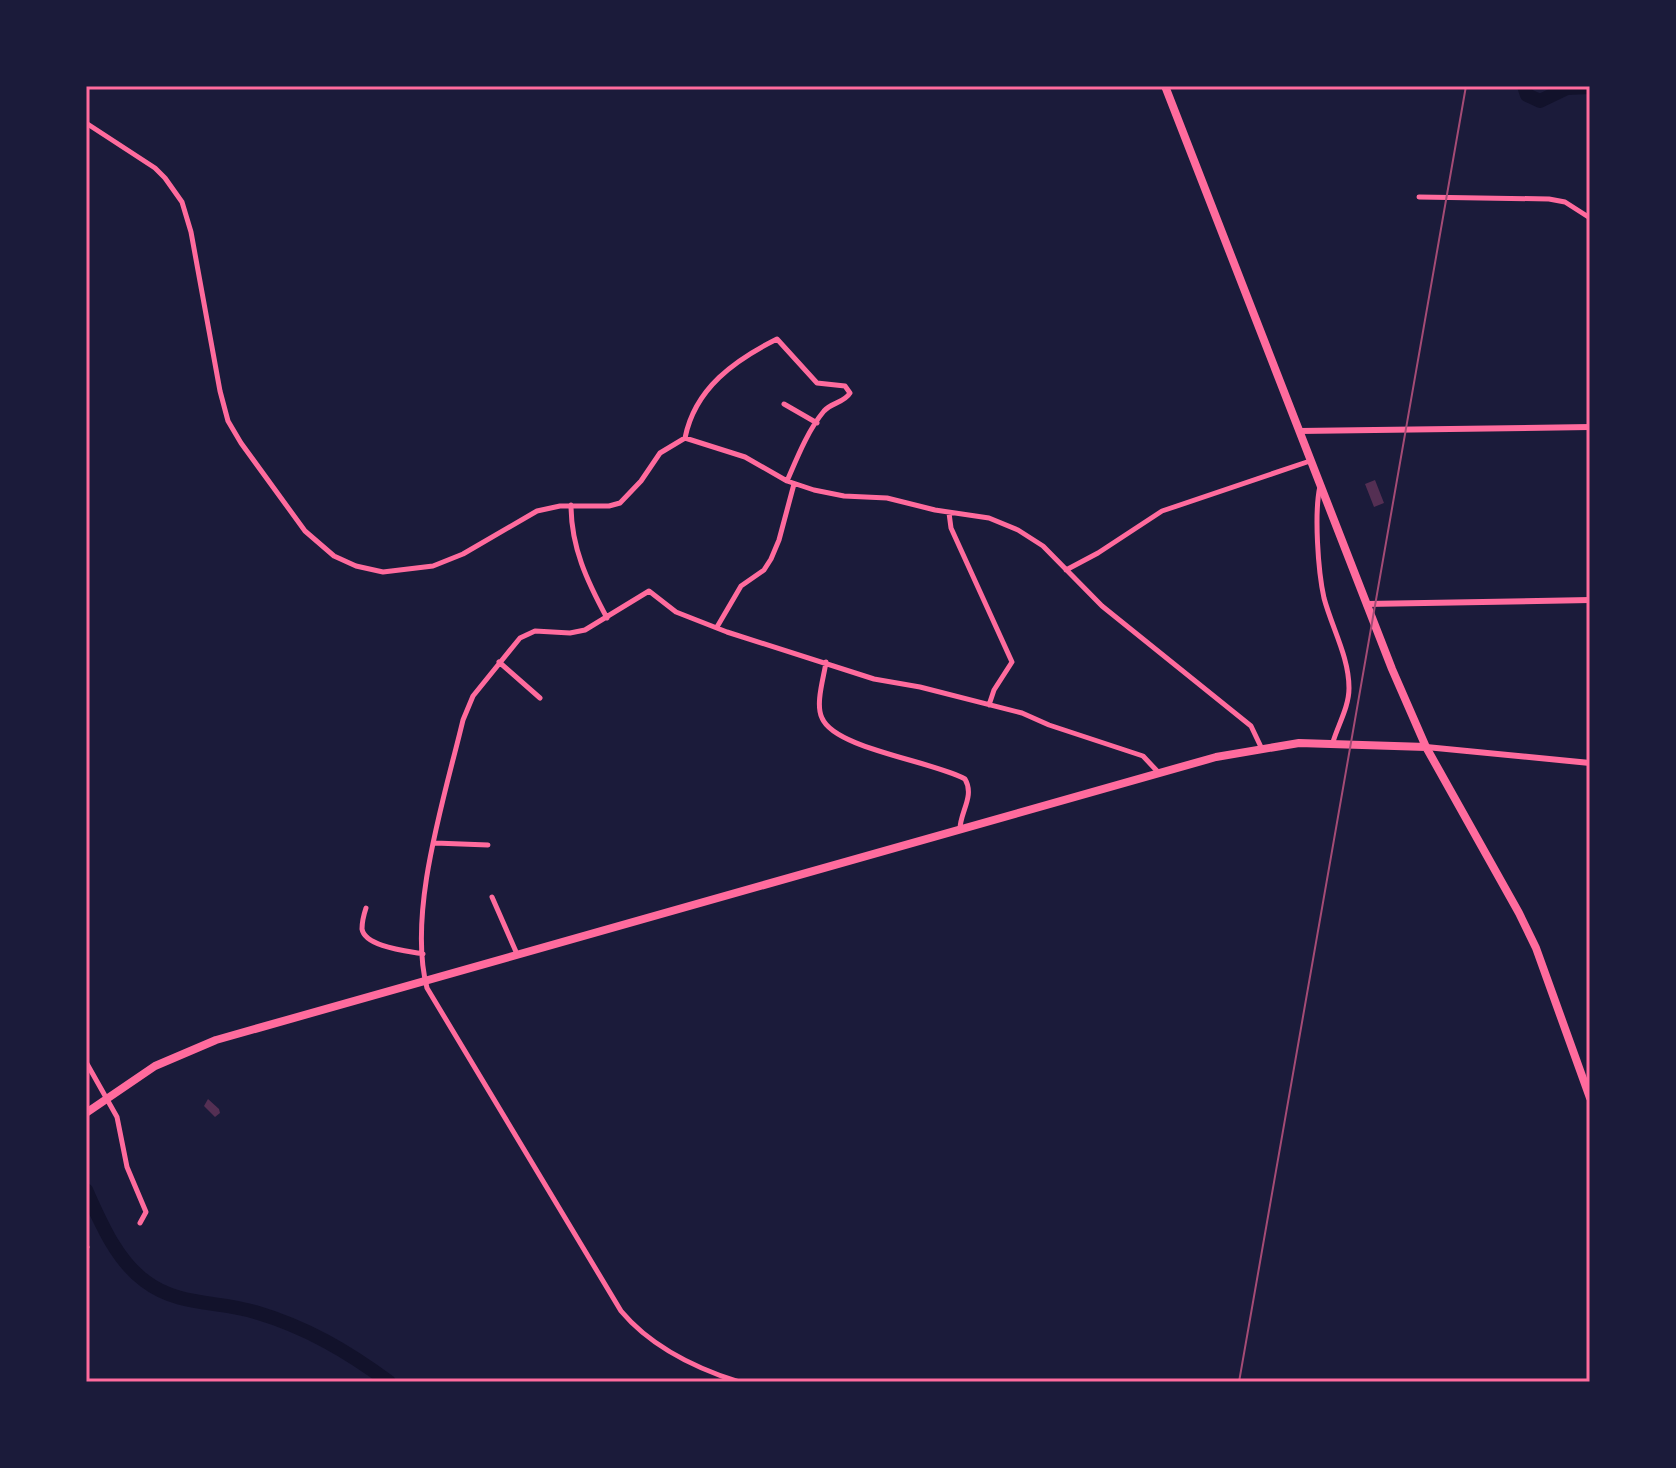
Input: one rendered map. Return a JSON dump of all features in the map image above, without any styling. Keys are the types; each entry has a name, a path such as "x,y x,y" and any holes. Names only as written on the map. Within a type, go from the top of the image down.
{"main road":[{"path":"1165,86 1366,604 1426,747 1536,948 1590,1098"},
{"path":"86,1113 155,1066 196,1047 1158,773 1261,747 1333,742 1426,747"}],"street":[{"path":"86,123 155,168 182,202 191,232 228,421 294,517 324,550 345,562 373,570 397,572 422,569 463,554 527,515 548,507 620,503 641,481 660,453 685,438 697,407 720,375 733,363 777,339 817,383 845,386 849,390 849,397 828,407 817,423 787,481"},
{"path":"1419,197 1549,199 1565,202 1590,218"},
{"path":"784,404 817,423"},
{"path":"1299,431 1590,427"},
{"path":"685,438 745,457 794,484 844,496 887,498 1007,524 1043,546 1102,606 1251,726 1261,747"},
{"path":"1066,570 1106,549 1162,511 1310,461"},
{"path":"717,627 741,586 764,570 771,559 794,484"},
{"path":"1320,485 1317,507 1322,583 1345,661 1349,689 1333,742"},
{"path":"571,505 578,559 607,618"},
{"path":"949,513 951,528 1012,662 994,690 989,705"},
{"path":"739,1382 706,1371 673,1354 621,1311 450,1030 425,982 424,904 435,843 469,702 499,662 526,634 545,630 578,633 649,591 676,612 717,627 874,679 920,687 1022,713 1143,756 1158,773"},
{"path":"1366,604 1590,600"},
{"path":"499,662 540,698"},
{"path":"826,662 820,711 823,722 848,741 918,761 965,779 969,795 960,829"},
{"path":"1426,747 1590,763"},
{"path":"435,843 488,845"},
{"path":"492,897 518,955"},
{"path":"366,908 362,929 368,939 423,954"},
{"path":"86,1062 117,1117 127,1167 146,1212 140,1223"}],"building":[{"path":"1375,480 1384,503 1374,507 1365,484"},
{"path":"208,1099 219,1109 220,1113 215,1117 204,1106"}],"waterway":[{"path":"1524,86 1527,95 1540,101 1567,88 1590,87"},
{"path":"86,1190 117,1251 135,1272 157,1289 184,1299 255,1312 292,1325 342,1350 389,1382"}],"railway":[{"path":"1239,1382 1466,86"}]}
